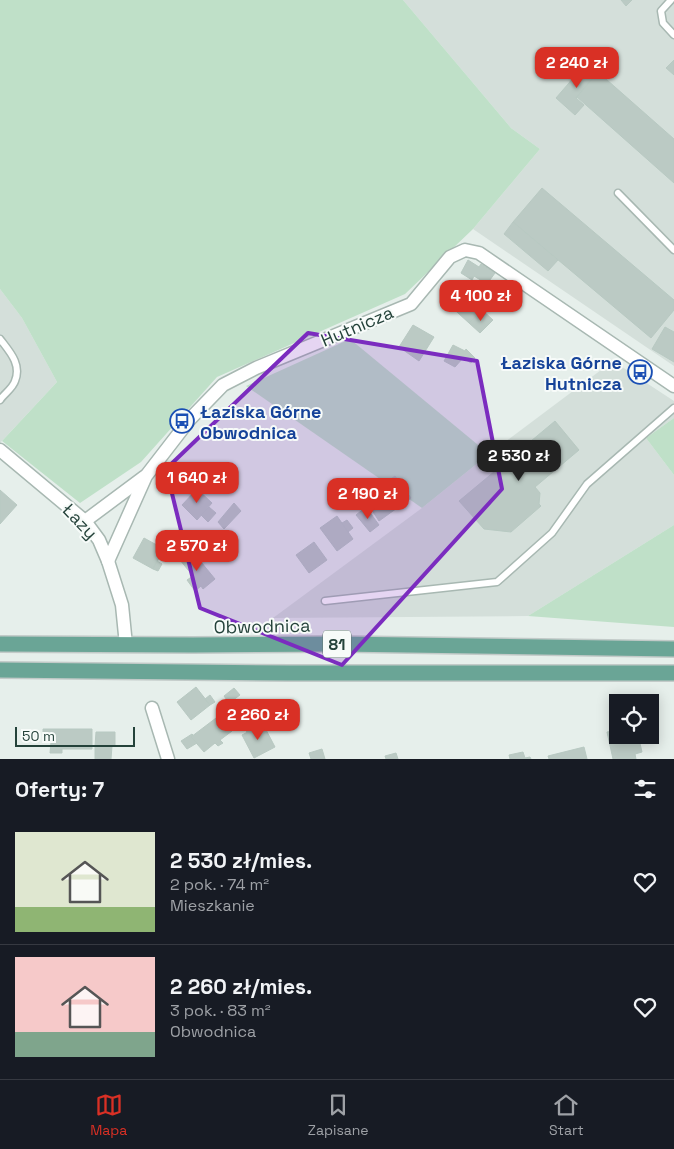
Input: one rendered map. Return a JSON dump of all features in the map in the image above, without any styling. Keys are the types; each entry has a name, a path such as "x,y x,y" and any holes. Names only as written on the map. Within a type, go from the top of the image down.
{"main road":[{"name":"Obwodnica","path":"0,644 340,644 674,649"},
{"name":"81","path":"0,670 290,673 674,673"}],"street":[{"name":"Hutnicza","path":"146,476 190,419 223,386 256,368 410,304 450,257 465,250 478,253 674,386"},
{"name":"Łazy","path":"0,450 84,521 99,540 122,605 126,645"},
{"path":"84,521 146,476"},
{"path":"108,561 146,476"},
{"path":"152,708 168,759"}],"lane":[{"path":"671,0 661,10 663,23 674,35"},
{"path":"618,193 674,250"},
{"path":"0,339 16,361 17,369 15,382 0,400"},
{"path":"325,602 497,582 552,533 587,484 674,408"}],"highlighted area":[{"path":"308,333 477,361 502,489 342,665 200,608 166,469"}],"shaded area":[{"path":"403,0 674,0 674,366 473,229 540,149 511,128"},
{"path":"0,289 22,318 57,382 0,443"},
{"path":"613,361 674,401 674,418 646,438 674,475 674,525 528,616 273,618 422,508 489,454"}],"green space":[{"path":"0,0 403,0 511,128 540,149 473,229 405,294 217,377 141,462 80,503 2,441 57,382 22,318 0,289"},
{"path":"350,339 489,454 422,508 246,386"},
{"path":"674,418 674,475 646,438"},
{"path":"674,525 674,627 528,616"}],"building":[{"path":"621,0 632,0 626,6"},
{"path":"674,60 674,75 666,68"},
{"path":"587,62 598,72 576,98 584,105 575,115 556,98"},
{"path":"598,72 674,139 674,183 577,97"},
{"path":"542,188 674,300 674,310 651,338 513,222"},
{"path":"513,222 558,260 548,271 504,234"},
{"path":"468,260 479,267 481,264 495,273 487,284 474,276 472,280 461,273"},
{"path":"459,290 482,310 469,323 447,303"},
{"path":"471,294 476,298 473,302 468,298"},
{"path":"482,310 493,320 480,333 469,323"},
{"path":"413,325 434,337 419,361 399,347"},
{"path":"665,327 674,332 674,362 652,349"},
{"path":"453,345 465,351 466,349 475,358 471,363 463,358 455,367 444,361"},
{"path":"555,421 579,450 535,487 540,493 539,504 541,506 511,532 484,529 459,501"},
{"path":"395,476 411,498 379,521 364,498"},
{"path":"197,489 212,503 197,520 182,505"},
{"path":"0,490 17,505 0,524"},
{"path":"234,503 241,511 224,529 218,522"},
{"path":"209,507 216,513 208,522 201,515"},
{"path":"366,507 379,525 370,532 356,515"},
{"path":"337,516 353,539 337,551 320,528"},
{"path":"347,520 353,528 348,532 342,523"},
{"path":"144,538 164,549 153,569 133,558"},
{"path":"314,542 327,560 309,573 296,555"},
{"path":"192,551 215,579 203,589 201,586 195,591 187,580 193,576 180,560"},
{"path":"157,561 162,564 158,571 153,569"},
{"path":"196,687 210,705 191,720 177,702"},
{"path":"234,688 240,695 229,703 224,696"},
{"path":"210,695 215,702 210,705 205,699"},
{"path":"237,701 244,711 226,723 218,714"},
{"path":"220,715 232,731 220,740 223,743 218,746 215,743 204,752 191,737"},
{"path":"260,719 263,724 247,732 244,727"},
{"path":"263,724 275,747 254,758 242,735"},
{"path":"43,729 92,729 92,749 62,749 62,753 50,753 51,742 43,741"},
{"path":"96,732 115,732 115,746 95,746"},
{"path":"192,734 191,737 197,743 187,749 181,741"},
{"path":"610,744 640,744 642,752 635,754 636,759 613,759"},
{"path":"95,746 112,746 111,759 95,759"},
{"path":"584,747 587,759 549,759 548,756"},
{"path":"322,749 325,759 311,759 309,753"},
{"path":"523,752 525,758 530,757 531,759 510,759 509,755"},
{"path":"396,753 398,759 386,759 385,756"}],"place":[{"name":"Łaziska Górne Hutnicza","path":"640,372"},
{"name":"Łaziska Górne Obwodnica","path":"182,421"}]}
